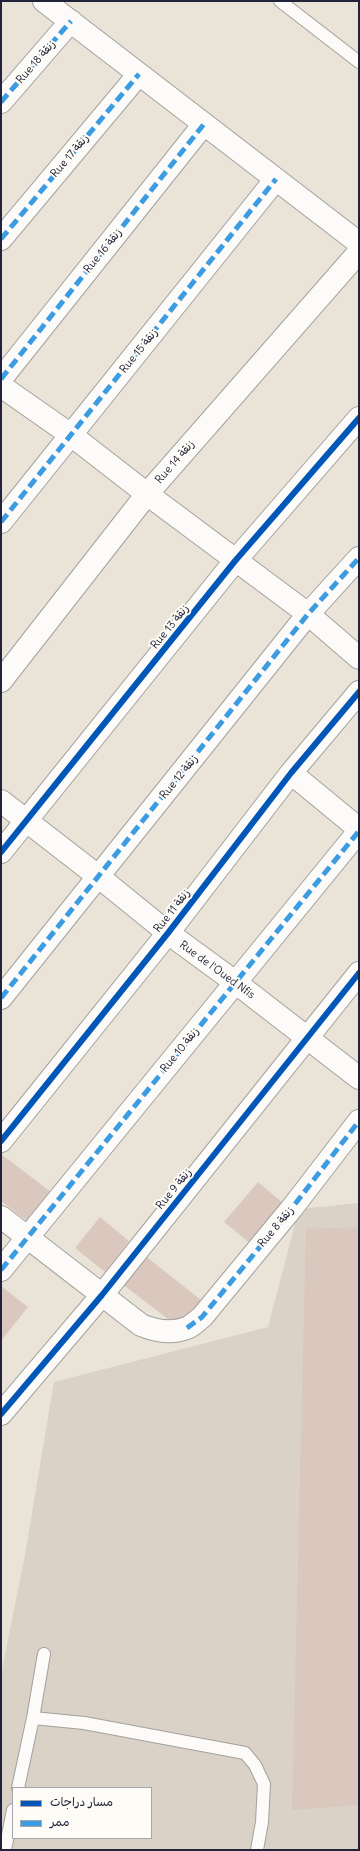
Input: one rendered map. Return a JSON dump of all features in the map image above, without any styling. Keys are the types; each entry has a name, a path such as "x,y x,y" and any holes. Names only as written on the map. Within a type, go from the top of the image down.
{"street":[{"path":"44,1 359,243"},
{"name":"Rue 18 زنقة","path":"1,102 71,22"},
{"name":"Rue 17 زنقة","path":"1,239 139,74"},
{"name":"Rue 16 زنقة","path":"1,379 204,124"},
{"name":"Rue 15 زنقة","path":"1,522 276,179"},
{"name":"Rue 14 زنقة","path":"1,681 147,494 359,252"},
{"path":"1,386 70,435 308,614 359,658"},
{"name":"Rue 13 زنقة","path":"1,852 236,561 359,418"},
{"name":"Rue 12 زنقة","path":"1,998 308,614 359,558"},
{"name":"Rue 11 زنقة","path":"1,1141 168,933 291,773 359,692"},
{"path":"291,773 359,830"},
{"name":"Rue de l'Oued Nfis","path":"1,801 168,933 235,982 359,1078"},
{"name":"Rue 10 زنقة","path":"1,1270 359,830"},
{"name":"Rue 9 زنقة","path":"1,1414 102,1295 359,973"},
{"name":"Rue 8 زنقة","path":"102,1295 141,1325 153,1331 168,1332 188,1328 202,1317 292,1208 359,1121"},
{"path":"1,1217 102,1295"}],"lane":[{"path":"280,1 359,62"},
{"path":"18,1787 33,1718 44,1654"},
{"path":"33,1718 84,1723 245,1752 255,1764 264,1784 262,1822 257,1850"},
{"path":"5,1850 12,1815"}],"shaded area":[{"path":"359,1203 359,1850 1,1850 1,1674 25,1555 54,1382 268,1327 299,1209"}],"building":[{"path":"1,1154 51,1192 29,1222 1,1201"},
{"path":"258,1182 284,1204 251,1244 224,1222"},
{"path":"100,1217 129,1241 105,1272 75,1248"},
{"path":"359,1227 359,1805 292,1810 306,1229"},
{"path":"143,1254 201,1300 183,1321 173,1323 121,1283"},
{"path":"1,1286 28,1307 1,1341"}],"marked path":[{"path":"1,102 71,21"},
{"path":"1,239 139,74"},
{"path":"1,379 204,124"},
{"path":"1,522 276,179"},
{"path":"1,998 308,614 359,558"},
{"path":"1,1270 359,831"},
{"path":"187,1328 202,1317 292,1208 359,1121"}],"cycle path":[{"path":"1,852 235,561 359,418"},
{"path":"1,1141 168,933 291,773 359,692"},
{"path":"1,1414 102,1295 359,973"}]}
